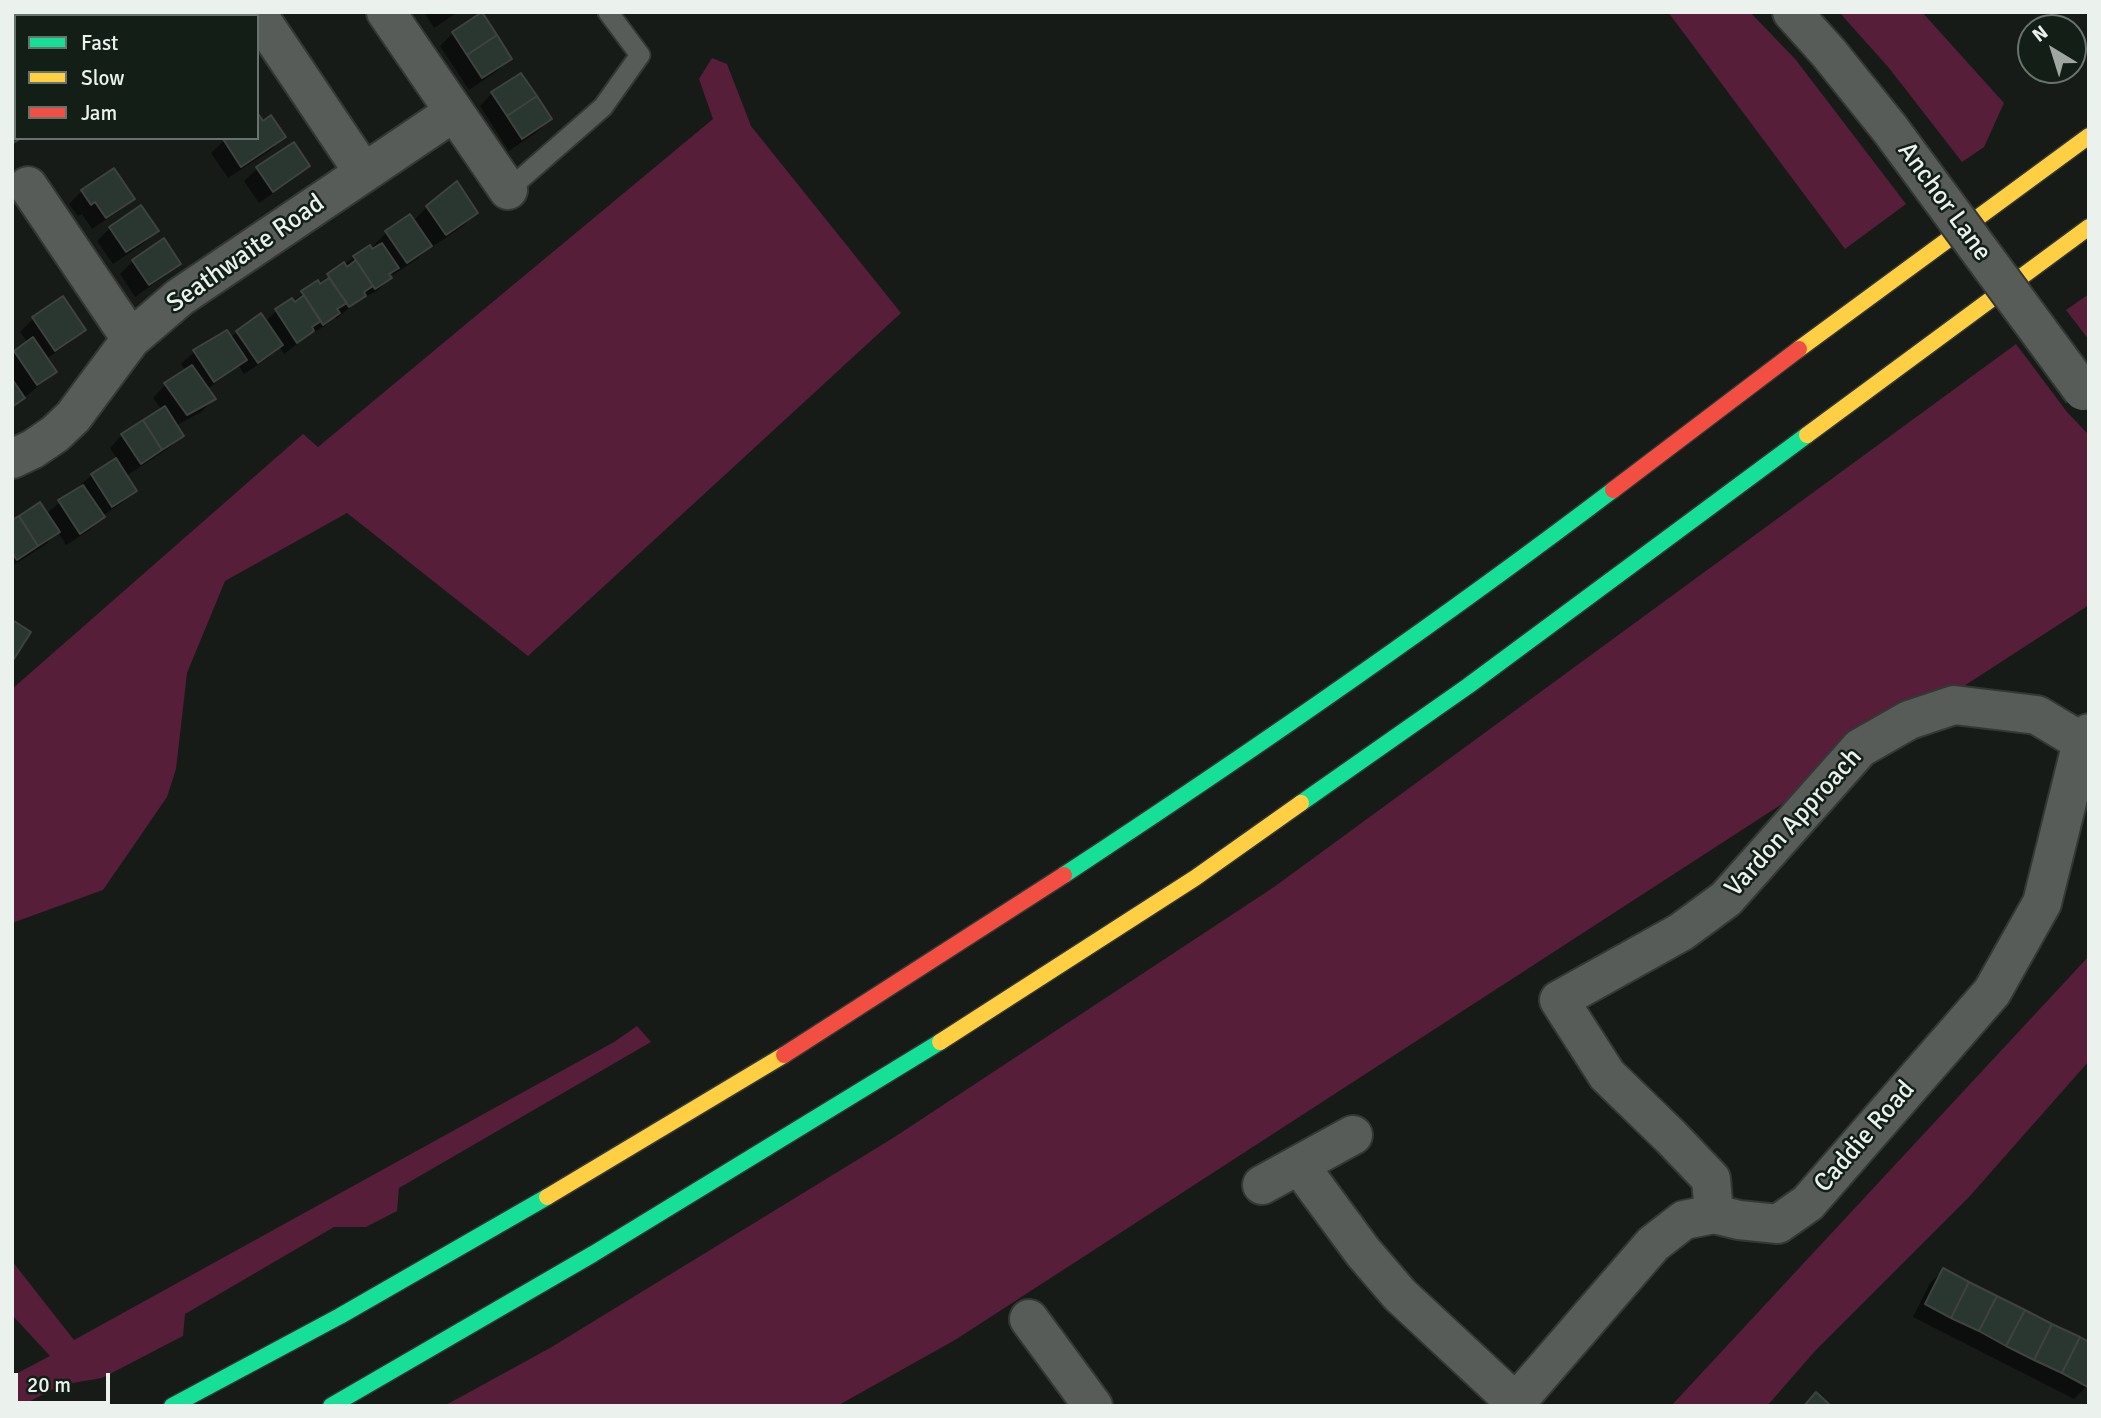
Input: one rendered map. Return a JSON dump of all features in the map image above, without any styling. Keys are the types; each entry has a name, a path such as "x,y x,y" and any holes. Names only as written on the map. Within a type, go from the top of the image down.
{"highway":[{"path":"172,1406 299,1339 557,1192 801,1045 1016,908 1216,774 1472,596 1994,204 2089,136"},
{"path":"331,1406 593,1254 818,1118 1195,878 1468,686 2089,227"}],"street":[{"path":"386,12 508,190"},
{"name":"Anchor Lane","path":"1792,12 1890,129 2086,394"},
{"path":"259,15 315,75 364,173"},
{"name":"Seathwaite Road","path":"12,459 44,442 73,418 131,339 180,297 454,112"},
{"path":"31,185 131,339"},
{"name":"Vardon Approach","path":"1714,1213 1711,1180 1607,1075 1559,1000 1681,932 1726,899 1860,748 1909,720 1954,705 2037,715 2085,737"},
{"name":"Caddie Road","path":"1515,1404 1653,1244 1684,1220 1714,1213 1739,1220 1778,1224 1808,1203 1992,992 2042,903 2085,737"},
{"path":"1262,1185 1353,1135"},
{"path":"1300,1165 1363,1252 1400,1295 1515,1404"},
{"path":"1029,1319 1093,1406"}],"lane":[{"path":"508,190 603,107 640,55 608,12"}],"shaded area":[{"path":"1668,12 1750,12 1796,60 1906,204 1845,249"},
{"path":"1839,12 1922,12 2004,103 1984,147 1962,162 1889,68"},
{"path":"712,58 727,64 751,126 901,313 528,656 347,513 225,581 187,673 176,769 167,797 103,890 12,923 12,689 303,434 318,447 713,119 699,79"},
{"path":"2089,294 2089,340 2066,310"},
{"path":"2016,344 2067,412 2089,435 2089,605 955,1340 837,1406 444,1406 550,1348 893,1138 1274,887"},
{"path":"2089,956 2089,1061 1969,1197 1815,1351 1767,1406 1671,1406"},
{"path":"637,1026 651,1042 399,1188 397,1211 366,1227 334,1227 185,1314 183,1336 102,1378 61,1385 21,1406 12,1406 12,1376 50,1356 12,1315 12,1261 74,1340 614,1042"}],"building":[{"path":"127,12 159,12 156,14"},
{"path":"213,12 214,14 174,14"},
{"path":"482,12 497,35 467,55 452,32"},
{"path":"497,35 512,59 482,78 467,55"},
{"path":"521,73 537,96 507,116 491,92"},
{"path":"537,96 552,119 522,139 507,116"},
{"path":"14,101 14,140 18,140 12,144"},
{"path":"259,115 263,121 271,115 286,137 241,167 224,140 259,140"},
{"path":"294,142 310,166 273,192 256,167"},
{"path":"114,168 135,199 106,218 95,202 91,205 81,190"},
{"path":"457,181 478,213 446,235 426,206"},
{"path":"141,205 159,231 126,252 109,227"},
{"path":"410,214 432,246 407,263 385,231"},
{"path":"164,238 181,264 149,285 132,260"},
{"path":"382,243 399,268 389,274 392,278 375,289 353,256 370,245 372,249"},
{"path":"356,260 373,286 364,292 366,296 349,307 327,274 344,262 347,267"},
{"path":"329,278 347,303 337,309 340,313 323,325 301,291 318,280 320,284"},
{"path":"304,295 321,321 312,327 314,331 297,343 275,309 292,298 295,302"},
{"path":"63,296 86,330 55,351 32,317"},
{"path":"261,313 283,345 258,363 236,331"},
{"path":"227,330 247,360 214,382 193,350"},
{"path":"33,337 57,372 37,385 14,351"},
{"path":"192,365 216,399 187,415 164,383"},
{"path":"12,379 25,398 12,407"},
{"path":"165,406 184,436 162,450 143,420"},
{"path":"143,420 162,450 141,464 121,434"},
{"path":"116,458 137,491 112,507 91,474"},
{"path":"83,485 105,517 80,534 58,500"},
{"path":"40,502 60,532 38,546 19,516"},
{"path":"19,516 38,546 17,560 12,553 12,520"},
{"path":"14,621 31,632 12,662 12,623"},
{"path":"1943,1268 1969,1282 1951,1318 1925,1304"},
{"path":"1969,1282 1997,1296 1979,1331 1951,1318"},
{"path":"1997,1296 2025,1310 2006,1346 1979,1331"},
{"path":"2025,1310 2052,1324 2034,1360 2006,1346"},
{"path":"2052,1324 2080,1337 2062,1373 2034,1360"},
{"path":"2080,1337 2089,1342 2088,1387 2062,1373"},
{"path":"1816,1392 1831,1406 1804,1406"}],"traffic: fast":[{"path":"1301,803 1468,686 1807,435"},
{"path":"1064,875 1342,687 1613,490"},
{"path":"331,1406 593,1254 940,1042"},
{"path":"172,1406 340,1316 547,1197"}],"traffic: slow":[{"path":"1799,349 2089,136"},
{"path":"1807,435 2089,227"},
{"path":"940,1042 1195,878 1301,803"},
{"path":"547,1197 784,1055"}],"traffic: jam":[{"path":"1613,490 1799,349"},
{"path":"784,1055 1064,875"}]}
